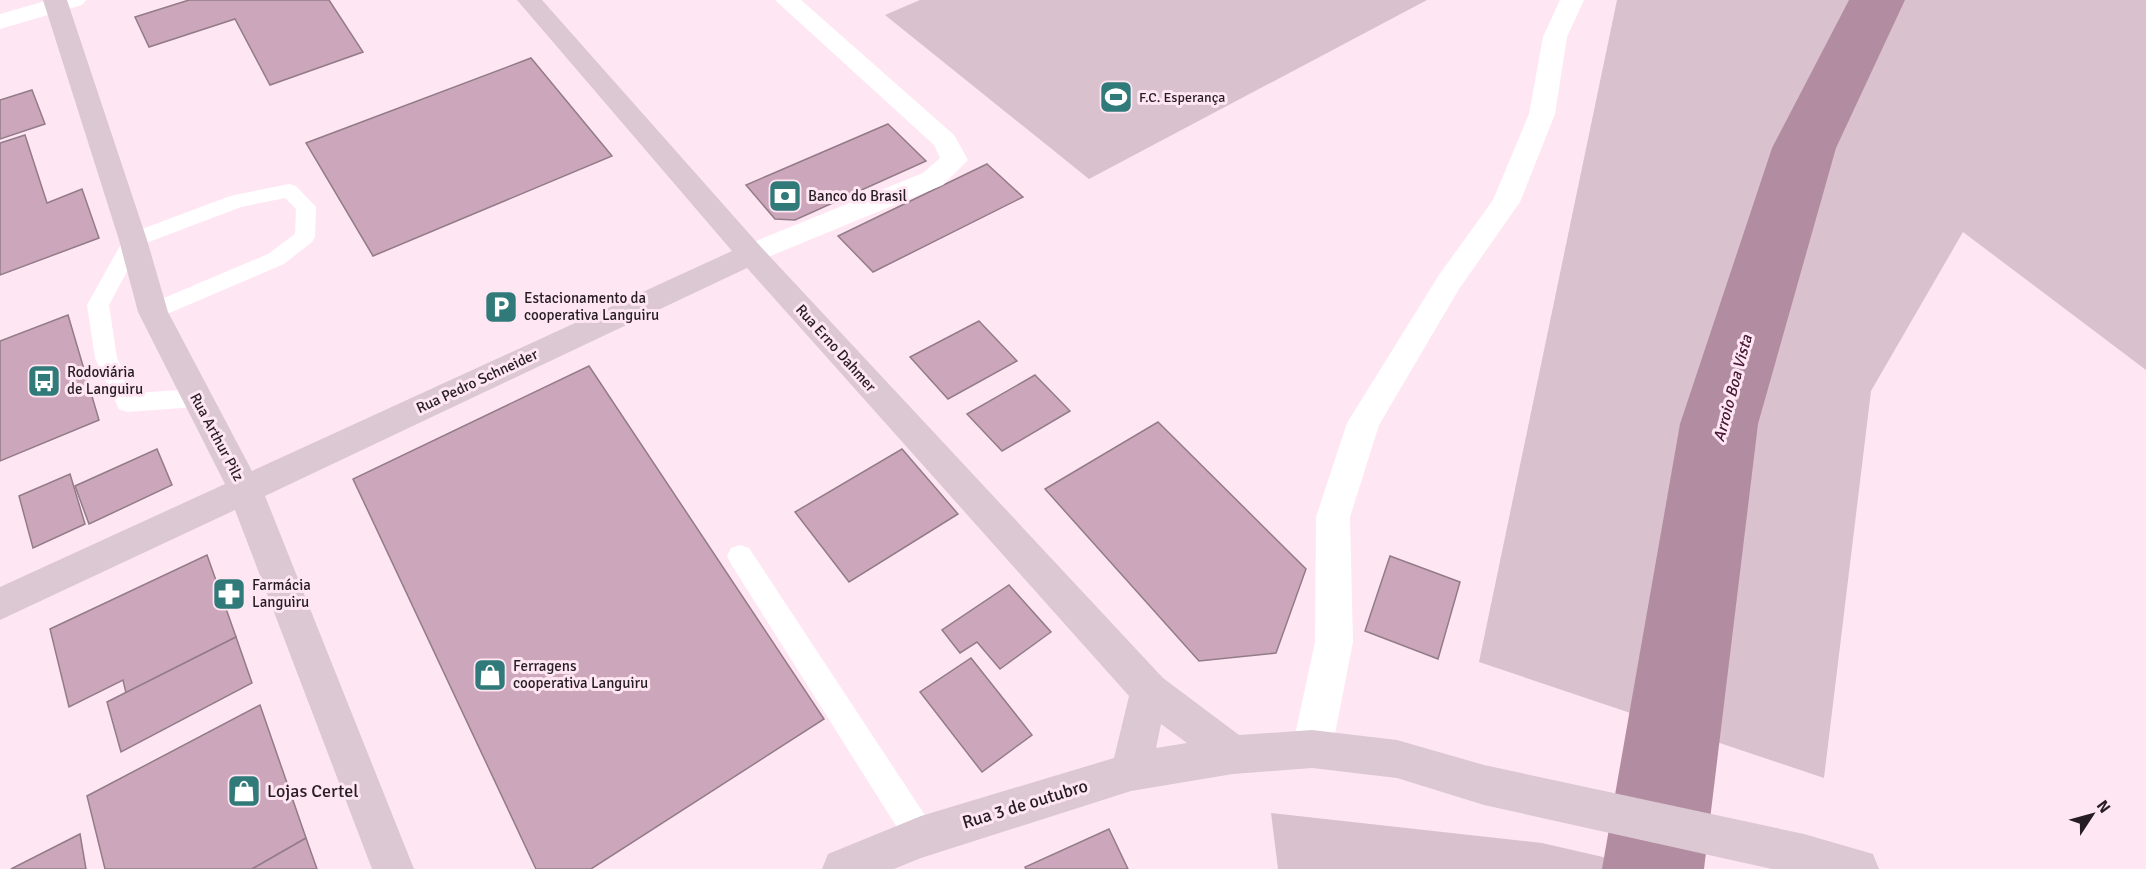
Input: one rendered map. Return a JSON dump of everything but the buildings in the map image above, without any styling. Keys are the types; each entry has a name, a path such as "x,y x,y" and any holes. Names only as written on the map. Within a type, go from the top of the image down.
{"main road":[{"name":"Rua Erno Dahmer","path":"529,0 751,254 1149,691 1233,755"},
{"name":"Rua Arthur Pilz","path":"62,1 134,240 153,312 245,490 393,869"},
{"name":"Rua Pedro Schneider","path":"0,604 751,254"},
{"path":"1131,772 1149,691"},
{"name":"Rua 3 de outubro","path":"843,869 921,837 1131,772 1233,755 1312,749 1397,759 1484,785 1804,855 1858,869"}],"street":[{"name":"Rua Pedro Schneider","path":"751,254 933,179 954,160 945,141 787,0"},
{"path":"1312,749 1334,642 1333,517 1363,423 1449,282 1506,202 1542,114 1555,37 1572,0"},
{"path":"0,22 62,1"}],"lane":[{"path":"153,312 276,259 305,237 306,207 289,191 237,201 134,240 98,305 106,357 127,403 196,398"},
{"path":"740,556 921,837"}],"shaded area":[{"name":"F.C. Esperança","path":"920,0 1427,0 1089,179 885,15"},
{"path":"1617,0 2146,0 2146,370 1963,232 1871,391 1824,778 1479,662"},
{"path":"1271,813 1542,843 1655,869 1278,869"}],"waterway":[{"name":"Arroio Boa Vista","path":"1653,869 1719,424 1804,148 1877,0"}],"place":[{"name":"F.C. Esperança","path":"1116,97"},
{"name":"Banco do Brasil","path":"785,196"},
{"name":"Estacionamento da cooperativa Languiru","path":"501,307"},
{"name":"Rodoviária de Languiru","path":"44,381"},
{"name":"Farmácia Languiru","path":"229,594"},
{"name":"Ferragens cooperativa Languiru","path":"490,675"},
{"name":"Lojas Certel","path":"244,791"}]}
